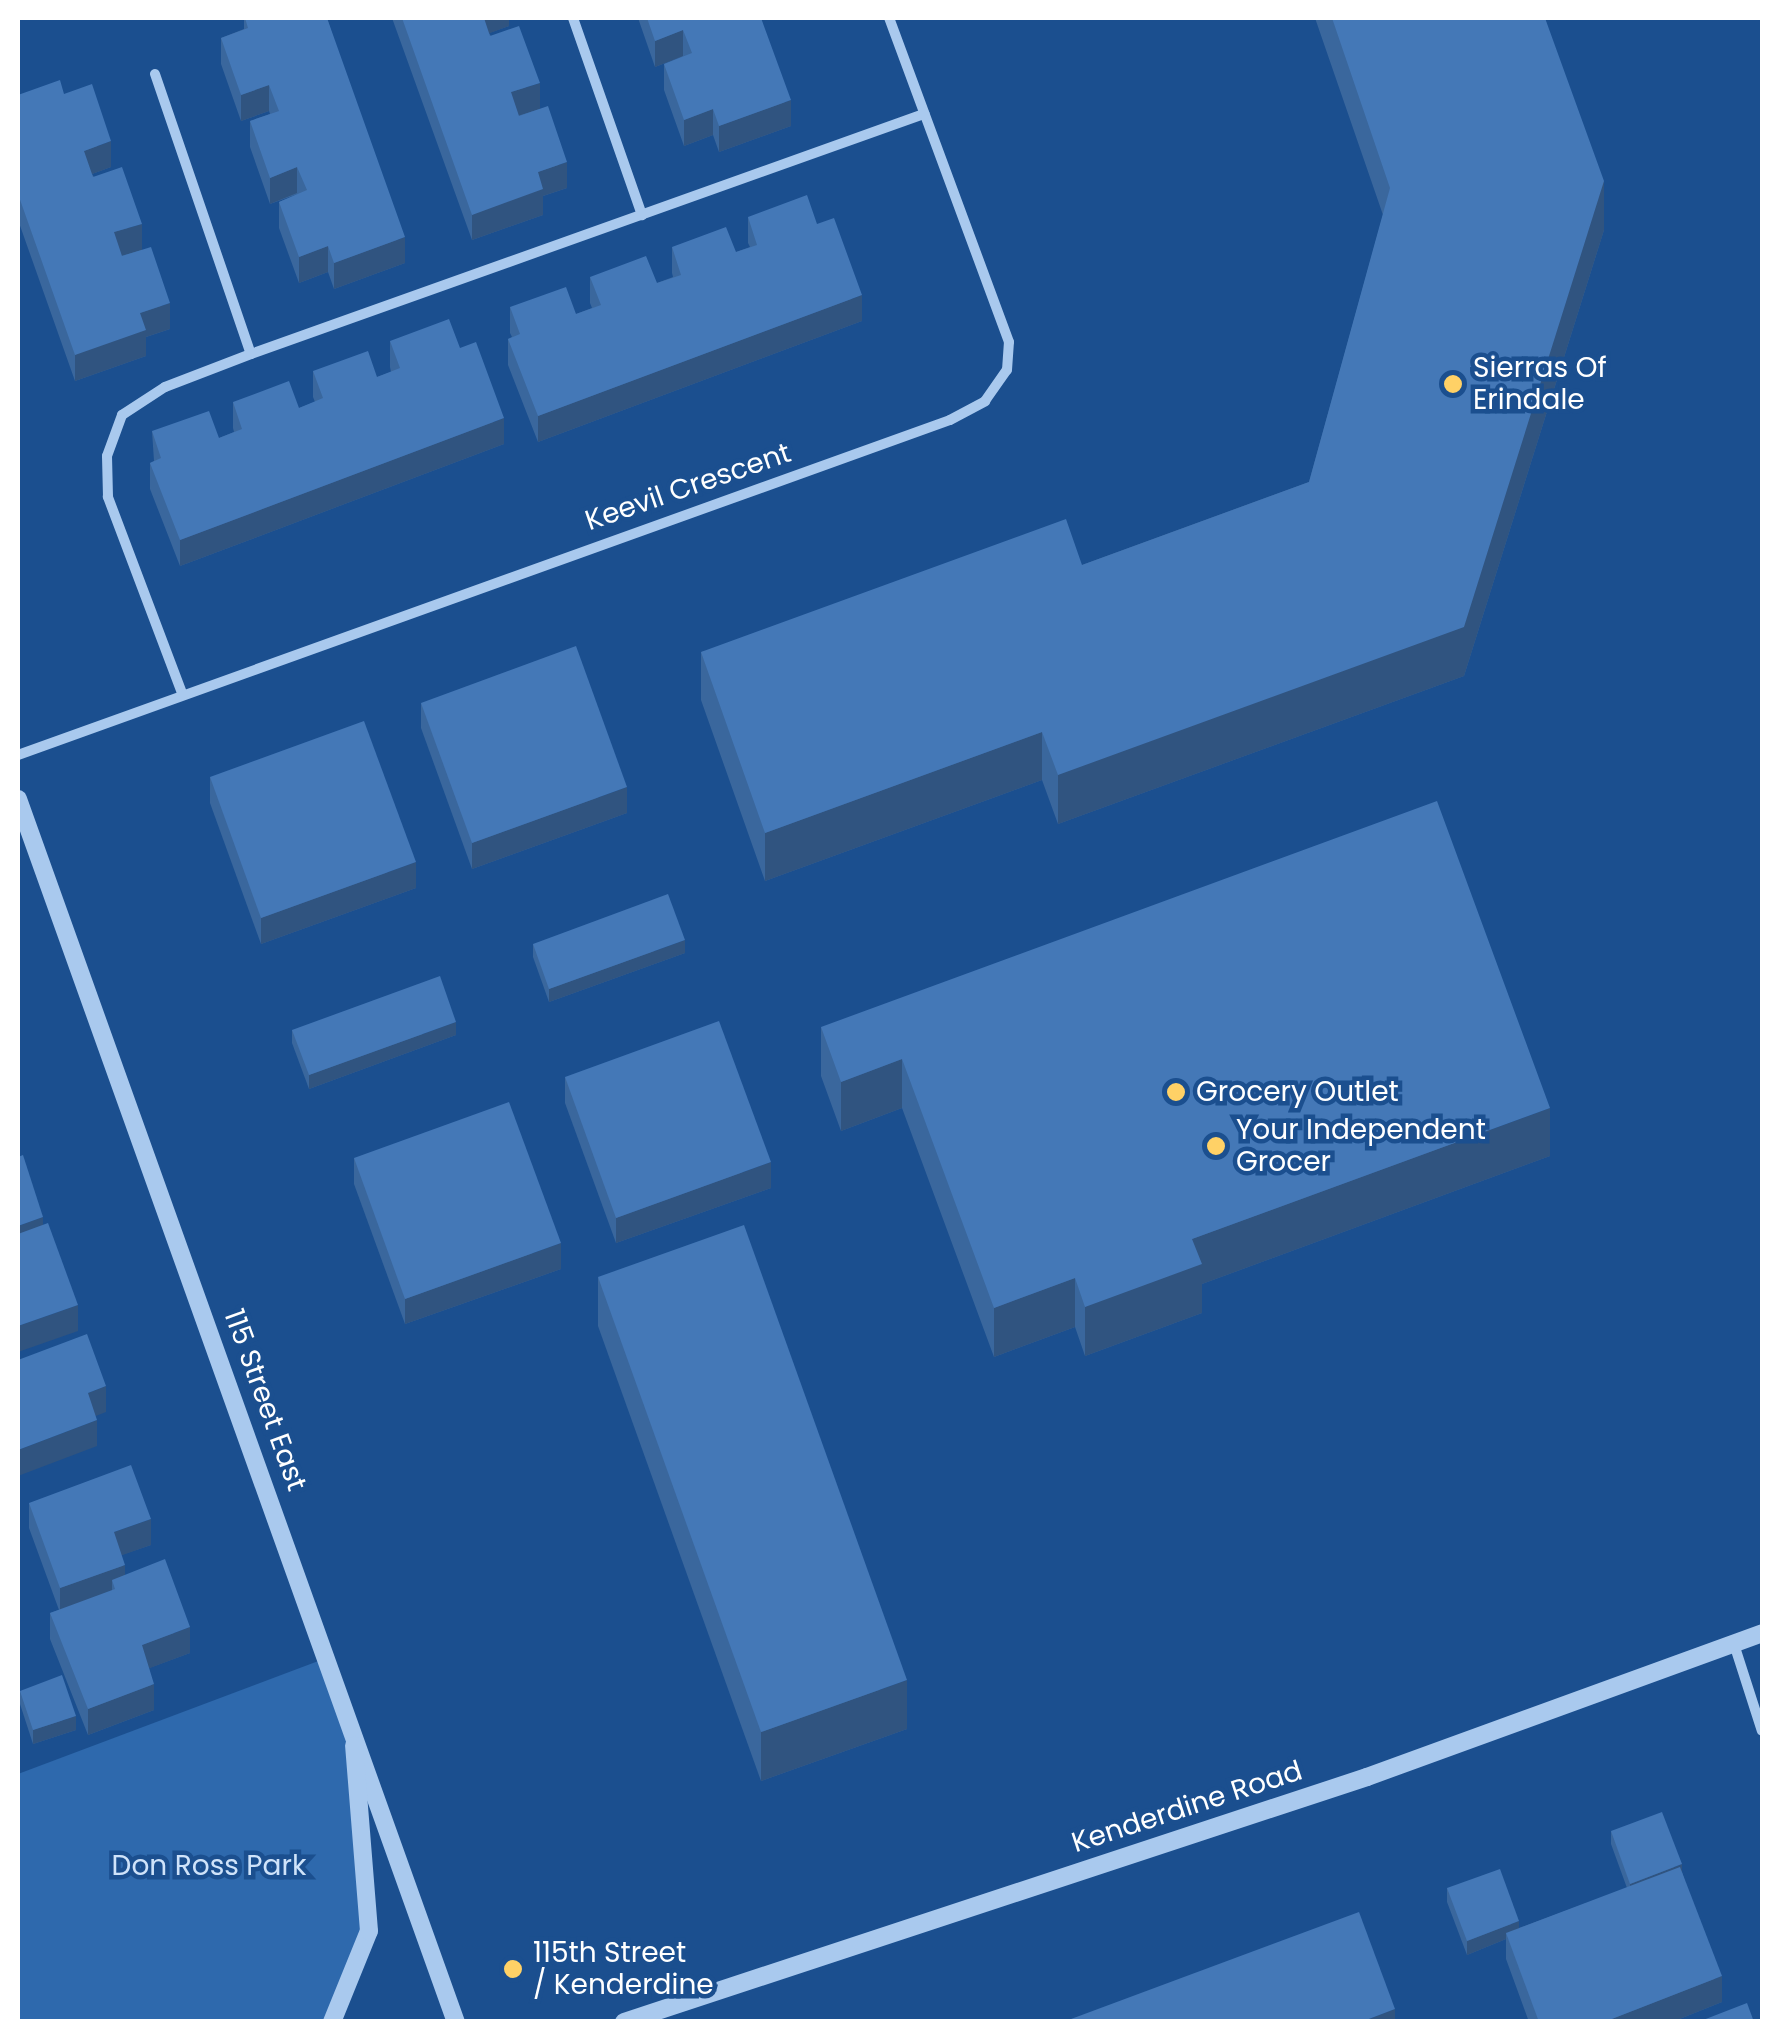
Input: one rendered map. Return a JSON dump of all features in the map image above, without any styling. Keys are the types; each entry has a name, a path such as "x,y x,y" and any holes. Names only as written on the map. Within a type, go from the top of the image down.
{"street":[{"path":"573,18 642,215"},
{"name":"Keevil Crescent","path":"18,755 950,420 985,401 1007,370 1009,342 889,18"},
{"path":"154,74 251,354"},
{"path":"182,693 108,497 108,456 122,414 166,387 251,354 924,114"},
{"name":"115 Street East","path":"18,800 351,1716 456,2022"},
{"name":"Kenderdine Road","path":"624,2022 1367,1777 1762,1633"},
{"path":"1734,1644 1762,1731"},
{"path":"332,2022 369,1931 351,1716"}],"green space":[{"name":"Don Ross Park","path":"329,1657 351,1716 369,1931 332,2021 18,2022 18,1774"}],"building":[{"path":"245,18 327,18 405,237 334,263 328,246 299,257 279,202 307,190 297,167 270,178 250,121 279,111 269,85 241,95 221,38 248,28"},
{"path":"402,18 484,18 490,36 519,26 540,83 511,92 519,116 548,106 567,162 538,172 543,189 472,215"},
{"path":"647,18 761,18 791,100 719,126 713,109 684,120 664,64 692,53 683,30 655,41"},
{"name":"Sierras Of Erindale","path":"1332,18 1545,18 1604,181 1464,627 1058,775 1042,732 765,833 701,652 1066,519 1082,565 1309,482 1390,188"},
{"path":"60,80 64,94 92,84 111,141 84,151 93,177 122,167 142,224 114,232 122,256 151,247 170,303 140,313 146,330 75,355 18,194 18,95"},
{"path":"807,195 817,224 834,218 862,295 538,416 508,339 520,334 510,307 566,287 576,314 601,305 590,277 646,256 657,283 681,275 672,247 726,227 736,252 757,245 748,217"},
{"path":"449,319 460,348 476,342 504,418 180,540 150,463 161,458 152,431 209,411 219,438 242,429 233,402 289,381 299,408 323,398 313,371 368,351 377,377 400,368 390,341"},
{"path":"576,646 627,787 472,843 421,703"},
{"path":"364,721 416,862 261,918 210,777"},
{"name":"Grocery Outlet","path":"1437,801 1550,1108 1192,1239 1202,1264 1085,1307 1075,1278 994,1308 902,1059 841,1082 821,1027"},
{"path":"668,894 685,940 549,989 533,944"},
{"path":"440,976 456,1022 309,1075 292,1030"},
{"path":"719,1021 771,1162 616,1218 565,1077"},
{"path":"509,1102 561,1243 405,1299 354,1158"},
{"path":"23,1155 43,1217 18,1226 18,1157"},
{"path":"48,1223 78,1305 18,1326 18,1234"},
{"path":"744,1225 907,1680 761,1732 598,1277"},
{"path":"87,1334 106,1386 88,1393 97,1420 18,1450 18,1360"},
{"path":"131,1465 151,1519 114,1532 125,1565 60,1588 29,1503"},
{"path":"165,1559 190,1627 142,1645 154,1684 88,1709 50,1613 115,1589 112,1580"},
{"path":"62,1675 76,1716 33,1730 20,1691"},
{"path":"1662,1812 1682,1864 1630,1884 1611,1831"},
{"path":"1680,1867 1722,1976 1604,2022 1539,2022 1506,1933"},
{"path":"1500,1869 1519,1921 1467,1941 1447,1888"},
{"path":"1359,1912 1395,2009 1361,2022 1063,2022"},
{"path":"1747,2003 1754,2022 1698,2022"}],"place":[{"name":"Sierras Of Erindale","path":"1453,384"},
{"name":"Grocery Outlet","path":"1176,1092"},
{"name":"Your Independent Grocer","path":"1216,1146"},
{"name":"115th Street / Kenderdine","path":"513,1969"}]}
